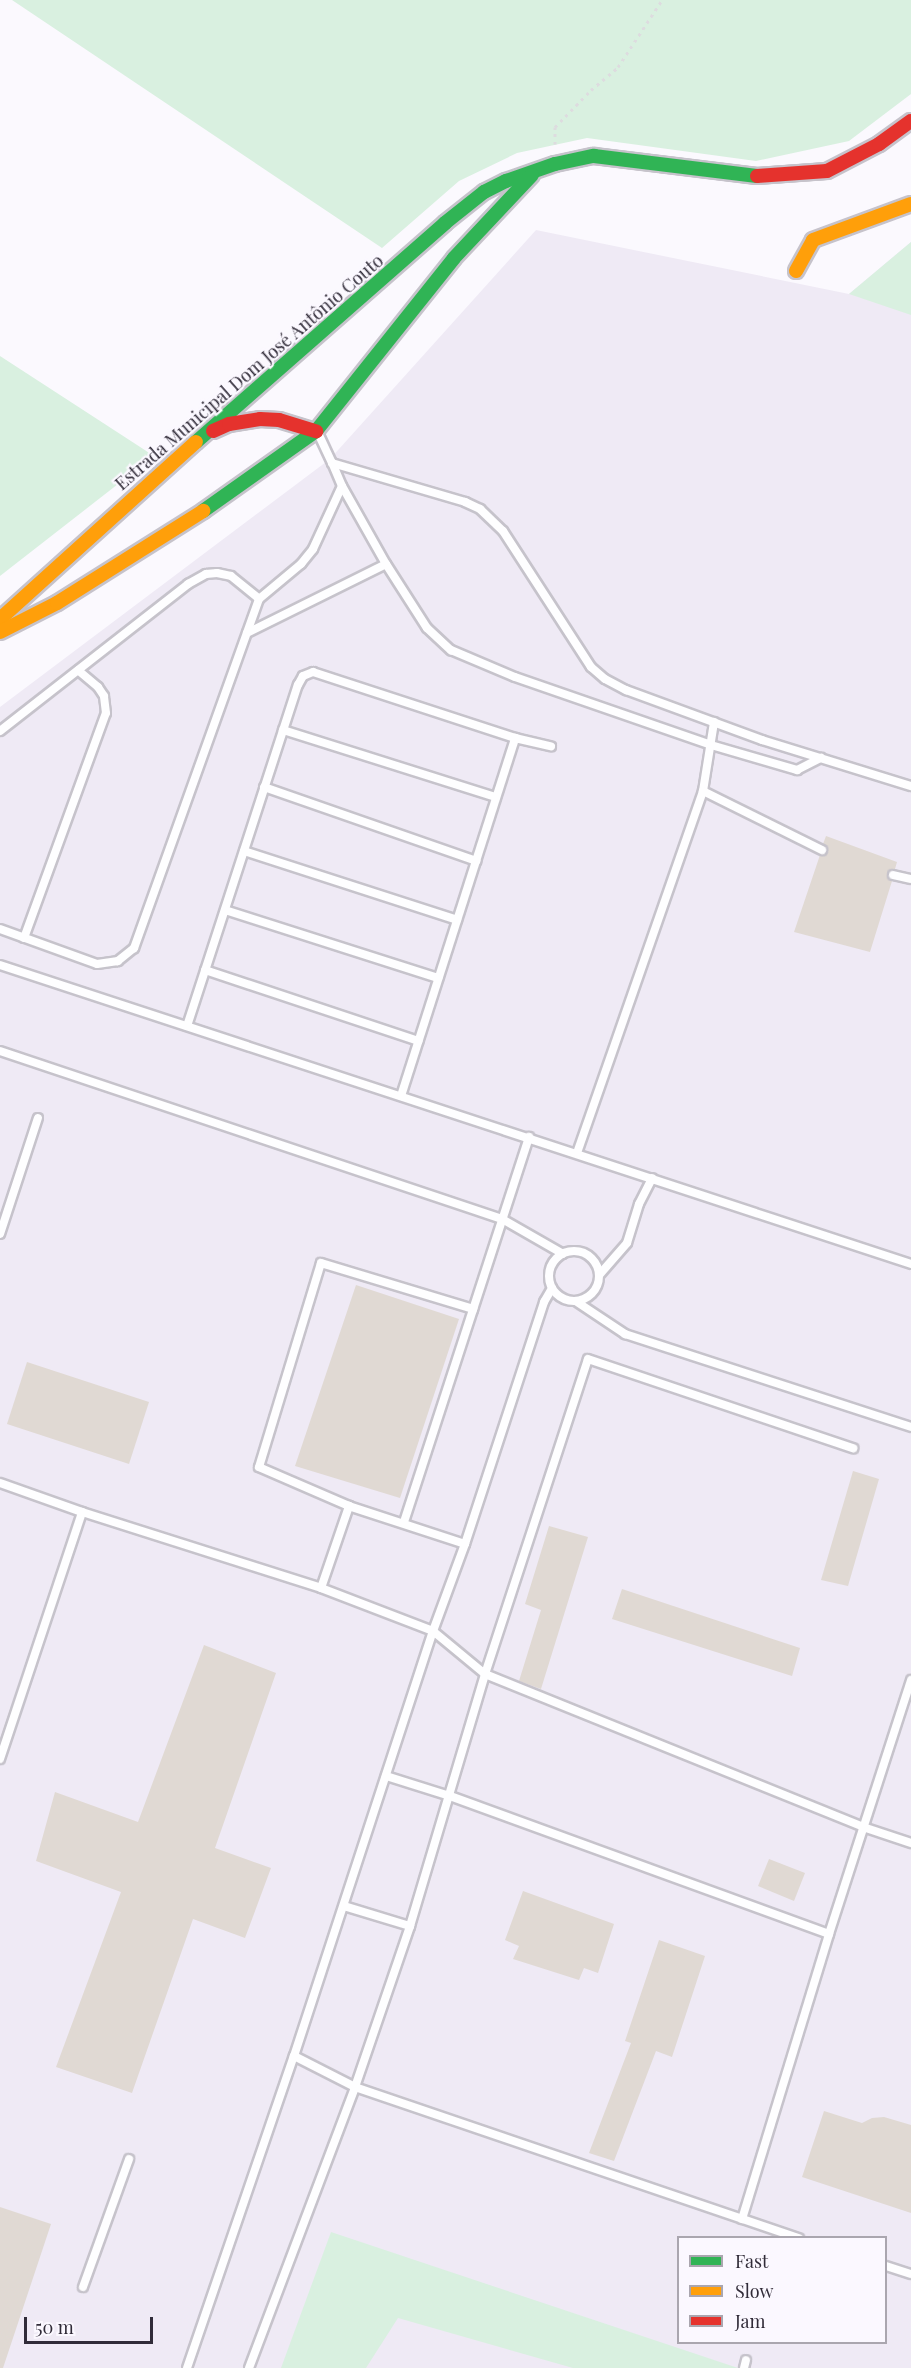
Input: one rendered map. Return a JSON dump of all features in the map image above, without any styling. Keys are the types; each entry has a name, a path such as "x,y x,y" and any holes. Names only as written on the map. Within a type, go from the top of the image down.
{"main road":[{"name":"Estrada Municipal Dom José Antônio Couto","path":"0,619 201,437 445,223 484,192 506,181 555,164 594,156 765,177 827,171 879,144 911,121"},
{"name":"Estrada Municipal Dom José Antônio Couto","path":"0,632 57,603 171,532 277,461 316,431 454,258 535,171"},
{"path":"796,271 813,240 911,204"},
{"path":"201,437 229,424 260,419 279,420 316,431"},
{"path":"260,419 276,441 277,461"}],"lane":[{"path":"316,431 342,486 386,564 428,628 451,650 515,677 711,746 797,770 821,758"},
{"path":"332,463 465,502 480,509 503,531 591,667 626,690 714,722 911,786"},
{"path":"0,929 97,964 118,961 134,948 259,599 301,564 313,549 342,486"},
{"path":"247,633 386,564"},
{"path":"0,731 188,584 206,574 217,573 231,576 259,599"},
{"path":"24,938 106,714 104,696 78,670"},
{"path":"187,1026 264,787 303,676 313,672 515,738 551,746"},
{"path":"577,1153 703,791 714,722"},
{"path":"283,730 496,797"},
{"path":"401,1096 515,738"},
{"path":"264,787 476,861"},
{"path":"703,791 822,850"},
{"path":"244,851 457,920"},
{"path":"893,875 911,879"},
{"path":"225,910 438,978"},
{"path":"0,965 911,1264"},
{"path":"205,970 418,1041"},
{"path":"0,1051 502,1219 563,1254"},
{"path":"0,1234 38,1118"},
{"path":"404,1522 529,1137"},
{"path":"577,1302 594,1293 600,1274 627,1243 639,1204 652,1178"},
{"path":"188,2368 344,1906 433,1630 465,1544 544,1302 552,1288 550,1269 563,1254 572,1251 582,1252 597,1265 600,1274"},
{"path":"465,1544 404,1522 349,1506 259,1467 321,1263 473,1309"},
{"path":"552,1288 567,1301 577,1302 625,1334 911,1426"},
{"path":"249,2368 355,2087 410,1926 484,1674 588,1359 853,1449"},
{"path":"0,1483 82,1512 321,1588 433,1630 484,1674 863,1827 911,1842"},
{"path":"321,1588 349,1506"},
{"path":"0,1759 82,1512"},
{"path":"742,2219 829,1934 911,1680"},
{"path":"387,1776 450,1796 829,1934"},
{"path":"344,1906 410,1926"},
{"path":"294,2056 355,2087 793,2236"},
{"path":"83,2287 129,2159"},
{"path":"887,2267 911,2274"}],"path":[{"path":"555,164 555,127 591,90 618,67 662,0"}],"shaded area":[{"path":"536,230 849,294 911,242 911,2368 0,2368 0,707 330,459"}],"green space":[{"path":"12,0 911,0 911,94 849,141 756,161 587,138 517,153 459,181 382,248"},
{"path":"911,242 911,315 849,294"},
{"path":"0,356 154,456 0,576"},
{"path":"331,2232 738,2368 573,2368 398,2318 366,2368 281,2368"}],"building":[{"path":"826,836 897,862 895,869 887,873 892,881 870,952 794,932 820,855 828,852 823,844"},
{"path":"356,1285 459,1319 400,1498 295,1466"},
{"path":"27,1362 149,1402 129,1464 7,1424"},
{"path":"853,1471 879,1479 848,1586 821,1580"},
{"path":"549,1526 588,1537 541,1689 519,1681 541,1610 525,1604"},
{"path":"622,1589 800,1648 792,1676 612,1619"},
{"path":"204,1645 276,1673 215,1848 271,1868 245,1938 193,1919 132,2093 56,2067 121,1892 36,1861 55,1792 138,1822"},
{"path":"769,1859 805,1873 794,1901 758,1886"},
{"path":"523,1891 614,1924 598,1973 584,1968 579,1980 513,1959 519,1946 505,1940"},
{"path":"659,1940 705,1956 672,2057 656,2051 614,2161 589,2153 631,2043 625,2041"},
{"path":"824,2111 862,2123 872,2118 884,2117 911,2125 911,2213 802,2177"},
{"path":"0,2207 51,2224 3,2368 0,2368"}],"traffic: fast":[{"path":"196,442 445,223 484,192 506,181 555,164 594,156 757,176"},
{"path":"203,511 316,431 454,258 532,175"}],"traffic: slow":[{"path":"796,271 813,240 911,204"},
{"path":"0,619 196,442"},
{"path":"0,632 57,603 203,511"}],"traffic: jam":[{"path":"757,176 827,171 879,144 911,121"},
{"path":"213,431 229,424 260,419 279,420 316,431"}]}
